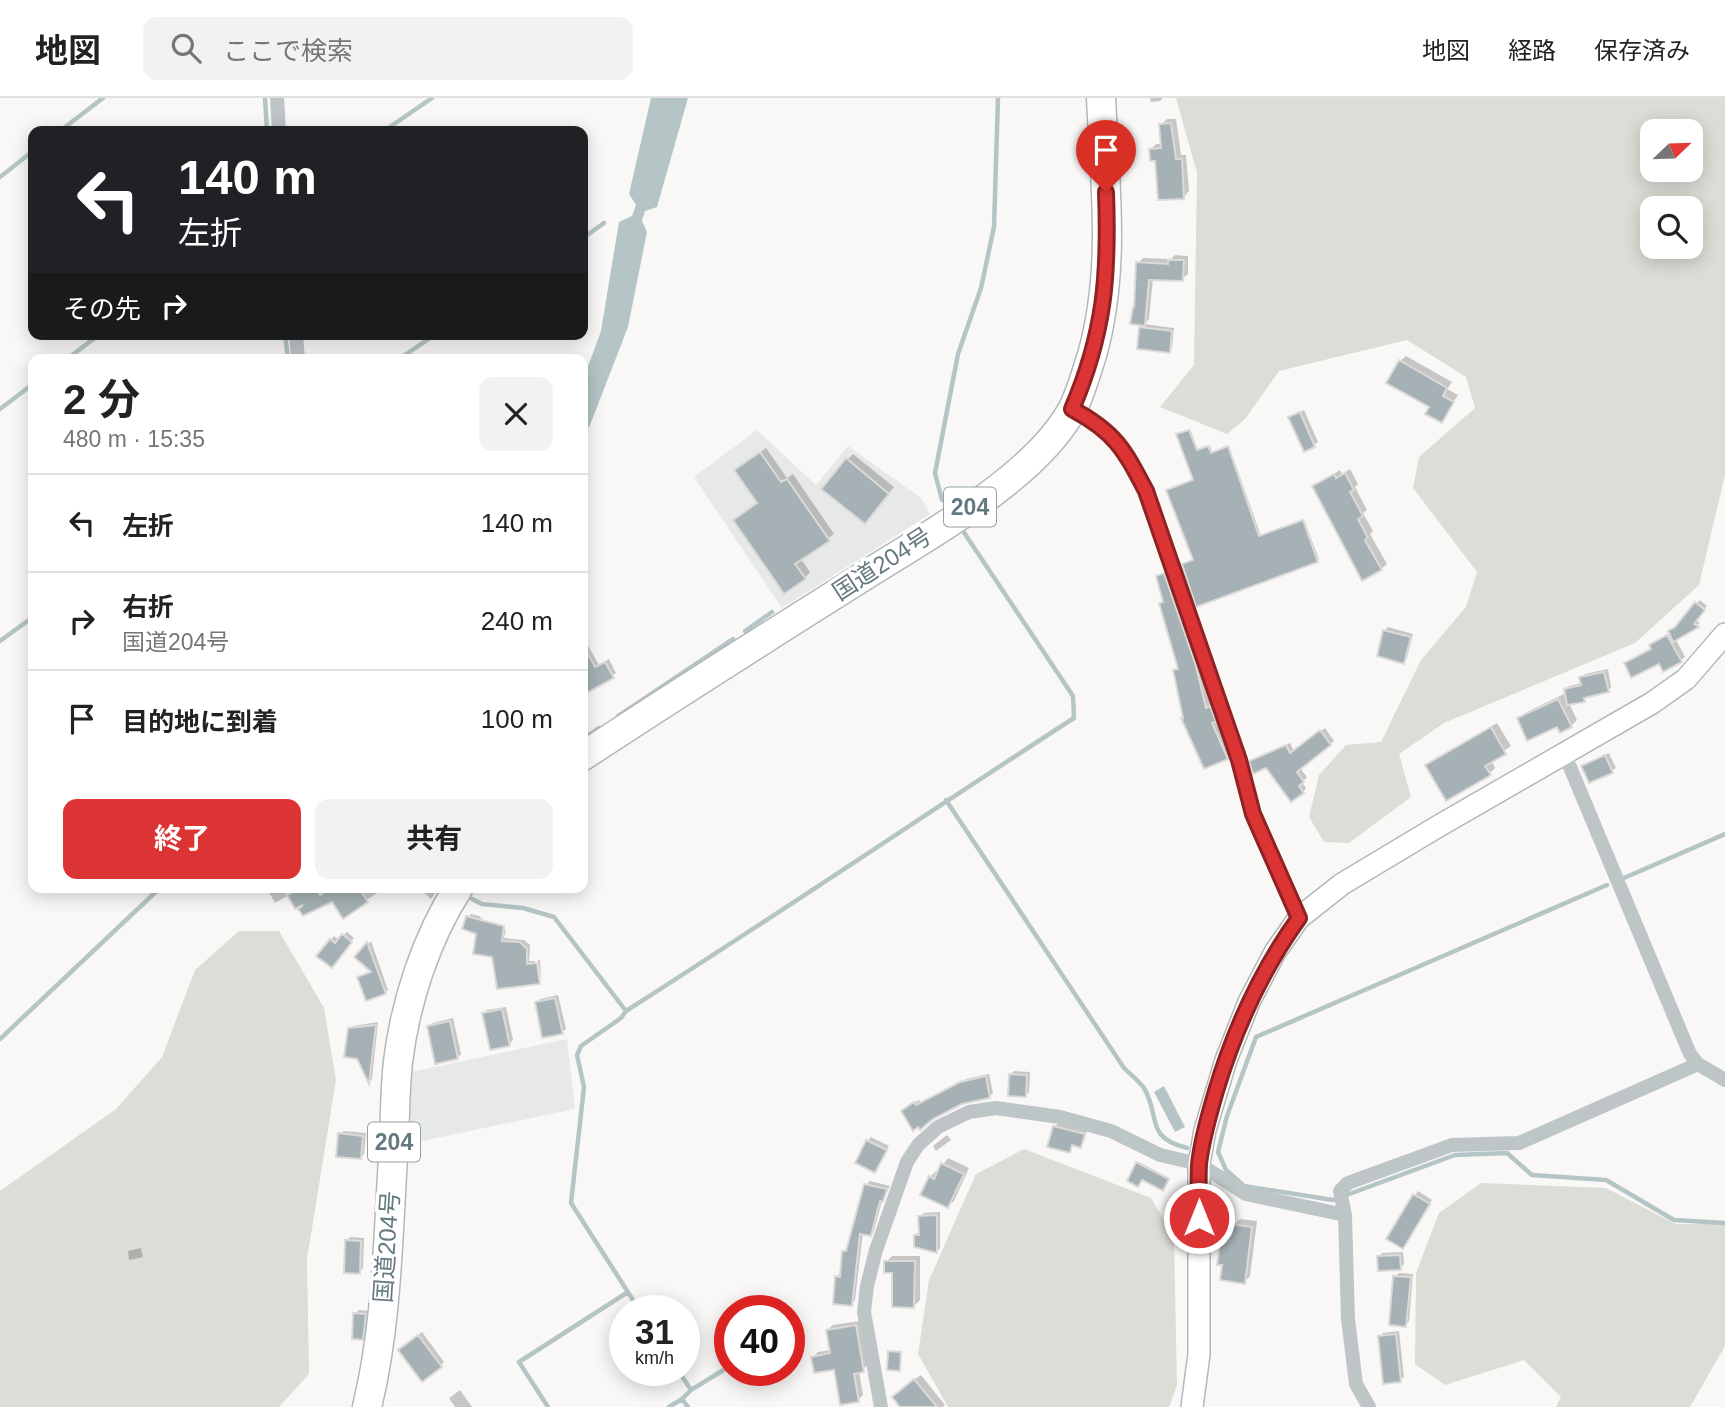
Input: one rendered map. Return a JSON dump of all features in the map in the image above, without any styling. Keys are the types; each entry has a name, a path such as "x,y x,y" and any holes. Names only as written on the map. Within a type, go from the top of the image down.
{"highway":[{"name":"国道204号","path":"588,752 993,491 1025,467 1052,439 1072,409 1085,378 1105,299 1108,259 1101,98"},
{"name":"国道204号","path":"367,1407 380,1339 401,1050 407,1013 422,966 452,893"}],"street":[{"path":"277,98 279,126"},
{"path":"1072,409 1097,422 1125,450 1146,491 1239,760 1253,814 1299,918"},
{"path":"1192,1407 1199,1354 1199,1164 1205,1130 1226,1060 1249,1002 1275,952 1299,918 1342,884 1652,703 1686,679 1725,634"},
{"path":"1562,755 1570,767 1690,1054 1698,1065 1725,1080"},
{"path":"1369,1407 1356,1384 1348,1319 1343,1203 1348,1183 1451,1145 1519,1143 1698,1065"},
{"path":"881,1407 864,1312 876,1250 907,1162 918,1144 938,1127 969,1112 996,1108 1060,1117 1111,1131 1160,1155 1199,1164 1246,1194 1343,1203"}],"shaded area":[{"path":"651,98 688,98 657,207 645,211 642,221 647,232 628,327 588,428 588,366 601,331 619,222 632,216 636,205 629,194"},
{"path":"1176,98 1725,98 1725,475 1699,585 1635,643 1444,723 1399,754 1411,797 1349,843 1324,842 1309,817 1319,775 1346,745 1381,742 1421,660 1466,607 1477,572 1413,488 1419,457 1475,408 1466,377 1407,340 1279,371 1245,419 1227,434 1160,407 1194,365 1197,173"},
{"path":"757,430 816,485 848,446 921,498 930,514 782,608 694,477"},
{"path":"239,931 279,931 324,1008 336,1080 307,1259 309,1374 279,1407 0,1407 0,1191 116,1109 162,1057 195,970"},
{"path":"567,1039 575,1109 408,1144 411,1072"},
{"path":"1164,1086 1185,1127 1175,1132 1154,1092"},
{"path":"1024,1149 1151,1198 1174,1237 1177,1385 1169,1407 948,1407 918,1354 929,1280 976,1174"},
{"path":"1481,1183 1606,1188 1676,1224 1725,1224 1725,1346 1690,1407 1556,1407 1561,1397 1524,1360 1445,1385 1415,1364 1416,1273 1439,1213"}],"building":[{"path":"1171,123 1176,159 1182,159 1184,199 1158,200 1155,161 1150,161 1149,149 1161,148 1159,124"},
{"path":"1168,260 1184,260 1183,281 1149,280 1145,326 1130,324 1134,307 1136,262 1168,264"},
{"path":"1139,327 1172,331 1170,353 1137,349"},
{"path":"1399,360 1447,388 1443,396 1454,402 1442,423 1425,414 1429,407 1386,383"},
{"path":"1300,412 1315,447 1304,452 1288,417"},
{"path":"1189,430 1197,450 1208,446 1211,453 1228,446 1259,536 1303,520 1318,562 1196,607 1182,564 1193,560 1166,490 1193,480 1176,434"},
{"path":"760,452 781,482 787,479 830,541 795,564 806,579 784,594 733,520 757,503 734,470"},
{"path":"846,458 889,494 865,524 821,489"},
{"path":"1345,473 1354,490 1350,492 1363,516 1358,519 1368,538 1365,540 1382,570 1362,581 1312,486 1334,474 1336,478"},
{"path":"1164,573 1196,666 1206,708 1210,706 1216,722 1212,723 1228,759 1204,769 1181,718 1173,670 1178,669 1159,603 1163,602 1156,576"},
{"path":"1695,602 1705,610 1694,624 1699,627 1673,642 1668,631 1675,627"},
{"path":"1383,630 1411,637 1404,664 1377,656"},
{"path":"1667,635 1682,662 1663,672 1659,664 1631,678 1624,663 1651,649 1649,645"},
{"path":"588,654 595,667 605,662 614,678 588,692"},
{"path":"1604,672 1609,692 1584,698 1585,702 1567,705 1564,689 1581,685 1579,677"},
{"path":"1558,699 1572,727 1560,733 1557,727 1527,741 1517,718"},
{"path":"1491,727 1506,754 1485,766 1491,775 1446,801 1425,765"},
{"path":"1320,730 1331,745 1297,772 1304,782 1299,786 1304,793 1291,802 1266,768 1253,774 1249,761 1286,745 1290,753"},
{"path":"1605,755 1613,773 1589,783 1581,766"},
{"path":"362,893 368,902 343,919 332,902 303,916 298,909 303,905 295,909 287,895"},
{"path":"466,916 504,926 502,941 520,942 527,949 527,964 537,963 540,984 497,989 492,957 473,954 476,934 462,929"},
{"path":"342,934 352,942 332,968 316,956 330,939 335,943"},
{"path":"367,942 386,994 366,1001 357,977 371,972 354,957"},
{"path":"555,998 563,1034 542,1038 535,1002"},
{"path":"502,1009 510,1046 490,1050 482,1013"},
{"path":"450,1021 458,1059 435,1064 427,1026"},
{"path":"376,1025 369,1084 357,1059 344,1057 348,1028"},
{"path":"1009,1074 1027,1075 1026,1097 1008,1096"},
{"path":"986,1076 990,1098 962,1104 933,1119 920,1130 918,1127 913,1131 901,1111 914,1102 916,1105 960,1082"},
{"path":"1053,1126 1085,1134 1081,1148 1072,1145 1070,1153 1047,1147"},
{"path":"338,1133 363,1136 361,1159 336,1157"},
{"path":"866,1140 887,1150 875,1173 855,1163"},
{"path":"1136,1162 1169,1179 1163,1191 1142,1180 1138,1187 1127,1181"},
{"path":"941,1163 964,1174 948,1208 920,1195 929,1176 934,1179"},
{"path":"864,1184 887,1189 883,1202 880,1201 871,1236 860,1234 852,1306 833,1304 835,1276 840,1277 842,1251 846,1251"},
{"path":"1413,1194 1430,1204 1403,1249 1386,1239"},
{"path":"937,1215 937,1253 914,1247 914,1235 919,1235 918,1216"},
{"path":"1232,1224 1252,1227 1245,1284 1220,1280 1222,1265 1217,1265 1221,1233 1231,1235"},
{"path":"345,1240 361,1241 360,1274 344,1273"},
{"path":"1400,1255 1401,1270 1378,1271 1377,1256"},
{"path":"884,1261 915,1261 914,1308 892,1307 892,1273 884,1273"},
{"path":"1393,1276 1411,1277 1406,1327 1389,1325"},
{"path":"353,1313 366,1314 363,1340 352,1339"},
{"path":"856,1325 864,1372 854,1374 859,1402 840,1405 834,1370 814,1373 811,1357 830,1353 826,1330"},
{"path":"1396,1334 1401,1382 1383,1384 1378,1336"},
{"path":"418,1335 442,1367 422,1382 398,1350"},
{"path":"888,1351 901,1352 900,1371 887,1370"},
{"path":"914,1379 937,1407 900,1407 892,1397"}],"waterway":[{"path":"67,126 103,98"},
{"path":"265,98 267,126"},
{"path":"391,126 432,98"},
{"path":"942,500 935,473 958,354 981,288 994,227 998,98"},
{"path":"0,177 28,155"},
{"path":"588,234 604,223"},
{"path":"74,354 92,340"},
{"path":"286,340 287,354"},
{"path":"406,354 427,340"},
{"path":"0,409 28,388"},
{"path":"630,1295 571,1203 584,1087 577,1055 581,1046 621,1018 626,1011 1074,718 1073,696 963,531"},
{"path":"745,631 772,612"},
{"path":"0,641 28,621"},
{"path":"618,716 733,639"},
{"path":"588,736 599,728"},
{"path":"946,800 1124,1068 1144,1088 1159,1132 1165,1138 1187,1148"},
{"path":"1624,878 1725,834"},
{"path":"1607,885 1256,1037 1227,1116 1218,1152 1226,1170 1244,1186 1333,1200 1455,1155 1507,1153 1532,1175 1606,1180 1674,1220 1725,1223"},
{"path":"0,1039 155,893"},
{"path":"472,899 482,904 523,908 554,917 626,1011"},
{"path":"548,1407 519,1362 628,1292"},
{"path":"688,1407 682,1399 714,1376"},
{"path":"688,1386 691,1390"},
{"path":"669,1407 682,1399"}],"route":[{"path":"1106,192 1108,259 1105,299 1085,378 1072,409 1097,422 1125,450 1146,491 1239,760 1253,814 1299,918 1275,952 1249,1002 1226,1060 1205,1130 1199,1164 1199,1218"}]}
